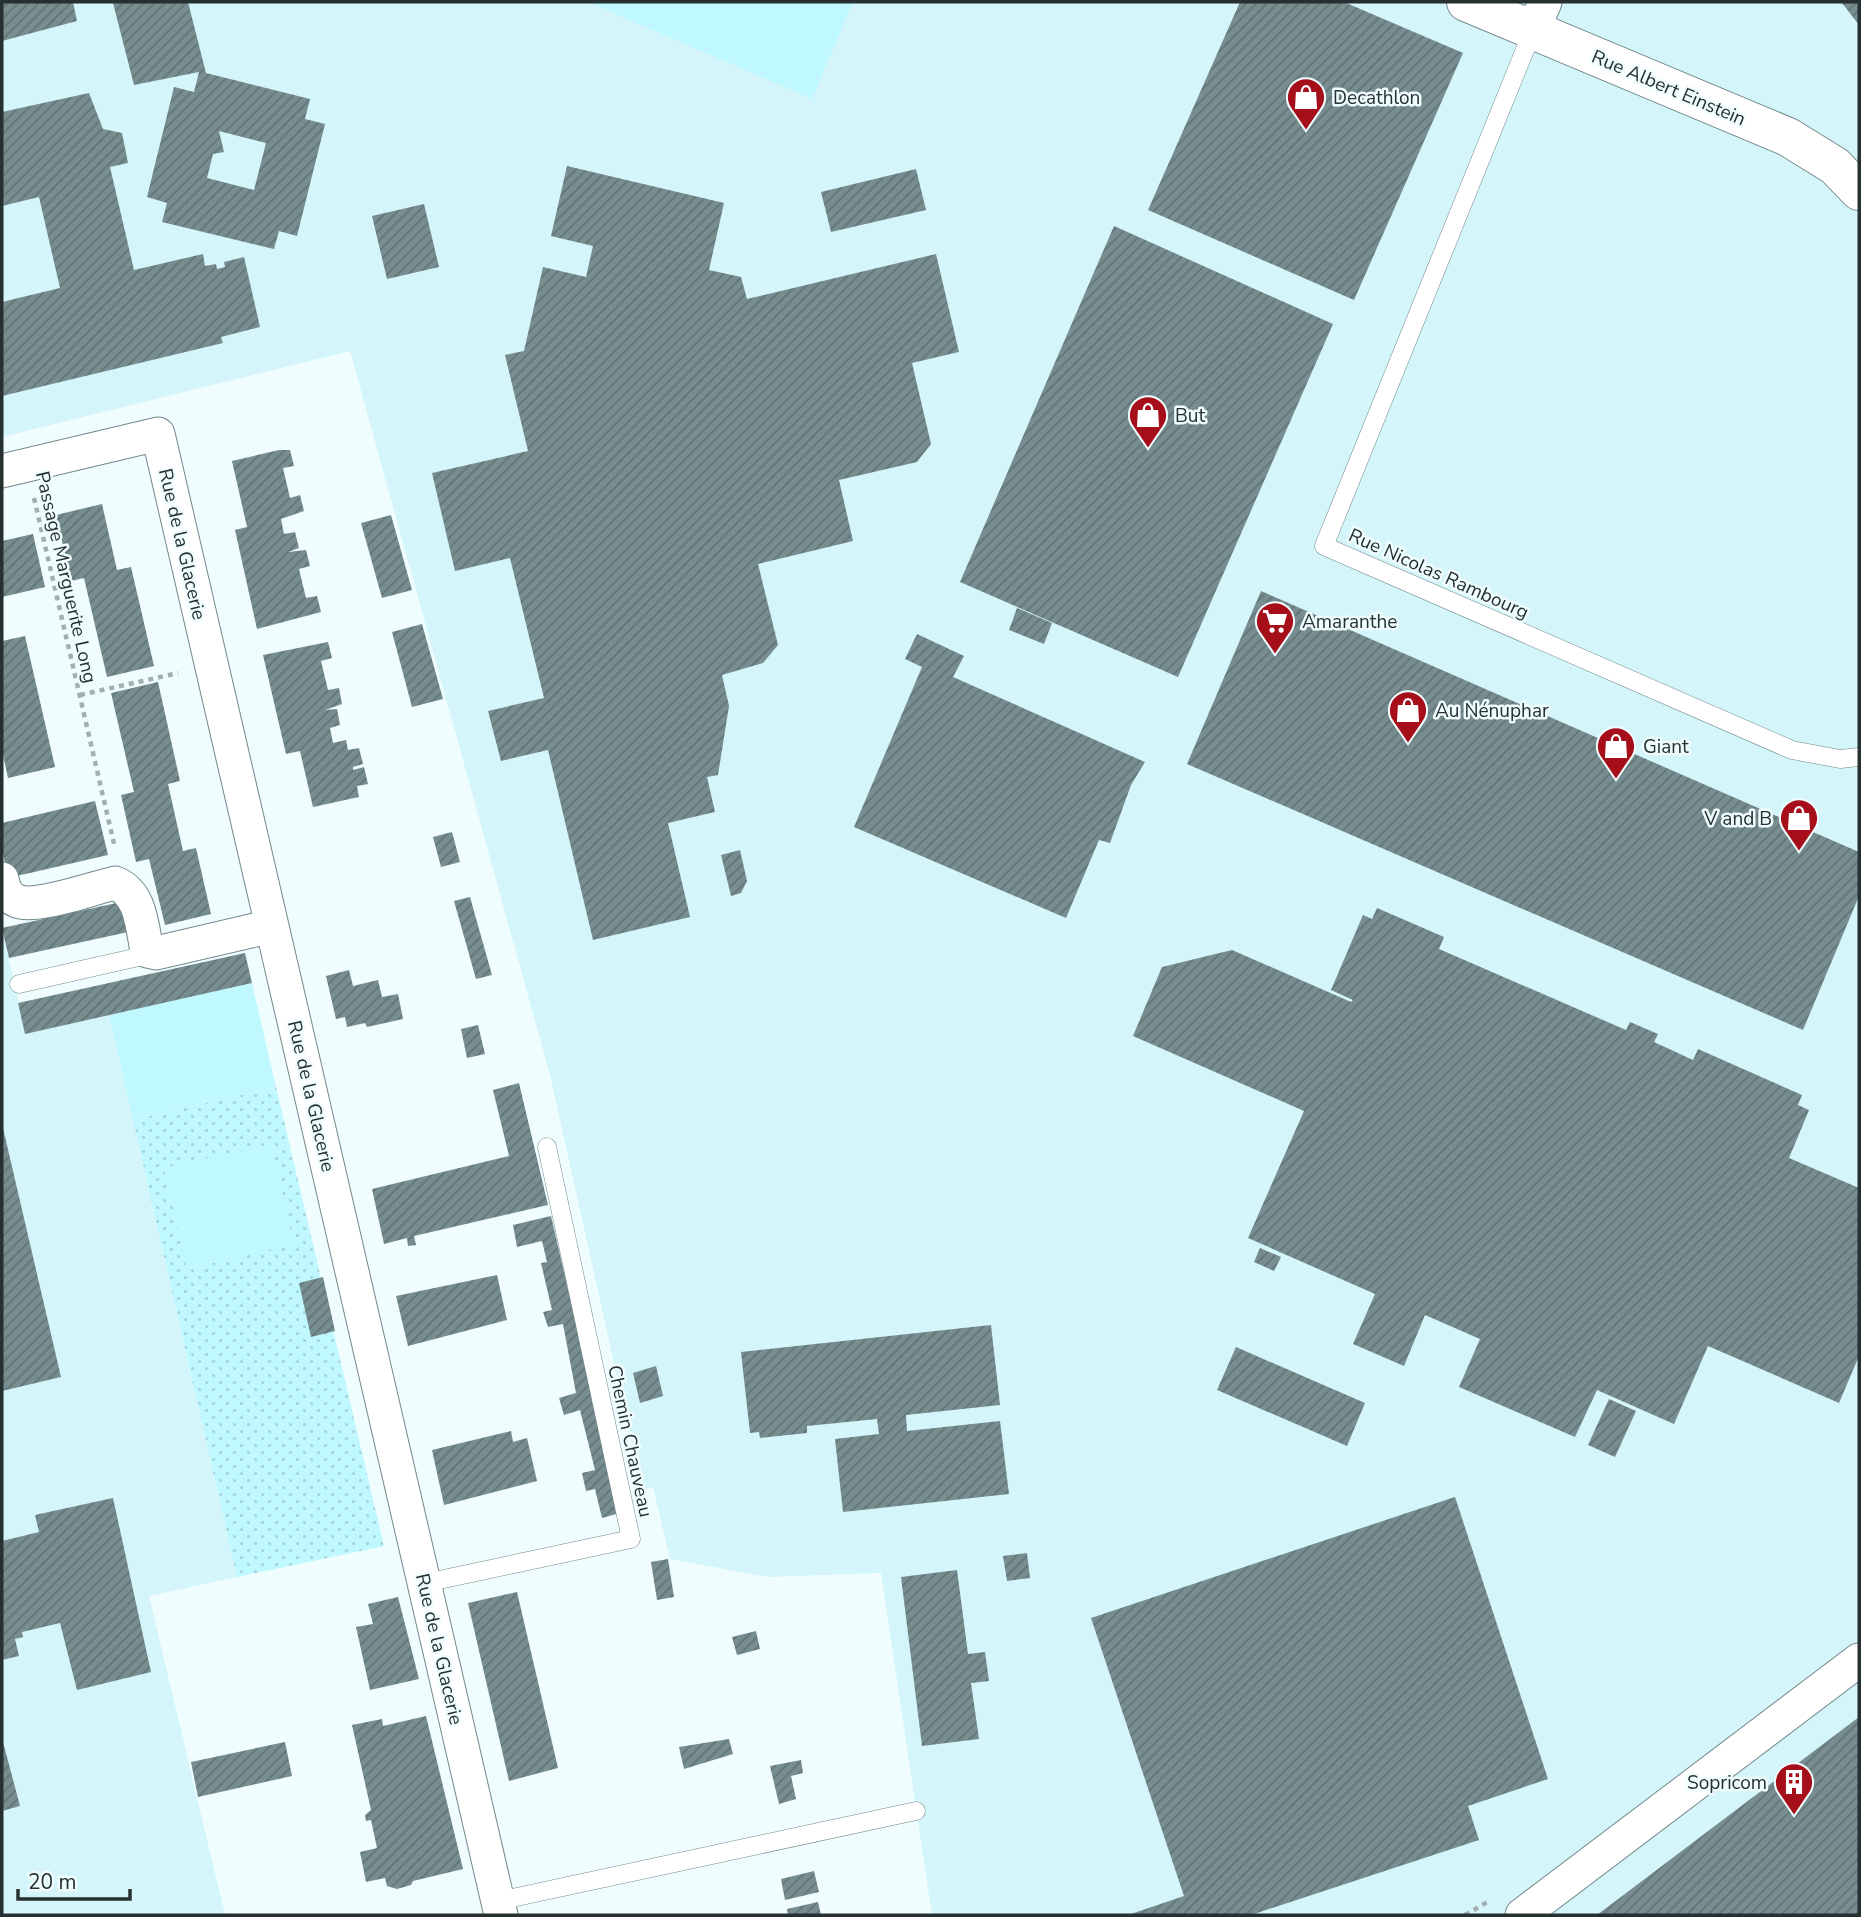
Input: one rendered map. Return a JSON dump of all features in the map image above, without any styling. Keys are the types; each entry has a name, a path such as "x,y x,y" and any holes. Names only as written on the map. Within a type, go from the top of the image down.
{"street":[{"name":"Rue Albert Einstein","path":"1466,2 1539,16 1788,137 1835,166 1859,191"},
{"name":"Rue de la Glacerie","path":"14,468 158,434 499,1908"},
{"path":"2,879 5,892 18,901 38,902 115,883 123,886 131,892 148,951 156,953 272,926"},
{"path":"1522,1915 1859,1660"}],"lane":[{"name":"Rue Nicolas Rambourg","path":"1539,16 1324,546 1792,750 1840,759 1859,757"},
{"path":"19,984 156,953"},
{"name":"Chemin Chauveau","path":"425,1583 631,1539 547,1147"},
{"path":"499,1908 916,1811"}],"path":[{"name":"Passage Marguerite Long","path":"14,468 80,695 123,886"},
{"name":"Passage Marguerite Long","path":"80,695 211,665"}],"shaded area":[{"path":"2,2 1859,2 1859,1915 932,1915 881,1573 768,1577 670,1559 653,1487 642,1489 550,1075 350,351 2,437"},
{"path":"588,2 853,2 812,99"},
{"path":"2,930 26,1033 109,1015 237,1577 149,1596 225,1915 2,1915"},
{"path":"252,983 276,1087 133,1120 109,1015"},
{"path":"276,1087 384,1546 237,1577 133,1120"},
{"path":"271,1144 294,1244 187,1269 164,1168"}],"building":[{"path":"2,2 73,2 77,21 2,41"},
{"path":"188,2 206,73 310,99 305,119 325,124 297,236 279,231 274,249 162,222 167,203 147,197 174,87 194,92 199,72 134,85 113,3","holes":["219,131 266,143 254,190 207,178 213,154 224,152"]},
{"name":"Decathlon","path":"1240,2 1344,2 1463,53 1354,300 1148,210"},
{"path":"1859,2 1859,25 1842,3"},
{"path":"89,93 103,129 122,133 128,163 110,167 134,270 203,254 205,266 216,264 217,269 225,267 224,262 244,257 260,327 221,337 223,343 2,396 2,302 60,288 39,197 2,206 2,112"},
{"path":"567,166 724,203 709,270 741,277 747,299 936,254 959,352 912,363 931,444 917,462 839,480 853,541 758,564 778,645 763,663 722,675 729,706 718,775 707,777 715,812 668,823 690,917 593,940 548,750 501,761 488,711 544,698 510,558 455,571 432,473 528,451 505,355 524,351 543,267 586,277 593,246 551,236"},
{"path":"916,169 926,210 831,232 821,192"},
{"path":"424,204 439,267 387,279 372,216"},
{"name":"But","path":"1114,226 1333,324 1178,677 960,582"},
{"path":"290,450 294,466 283,468 290,498 300,495 304,511 281,519 284,534 295,532 299,548 288,552 306,550 310,566 299,569 306,598 317,596 321,612 257,629 235,530 247,527 232,461"},
{"path":"102,504 117,570 131,567 154,666 107,677 84,578 71,581 56,515"},
{"path":"391,515 412,590 382,598 361,523"},
{"path":"33,534 45,587 2,597 2,541"},
{"path":"1261,591 1859,852 1859,896 1803,1030 1187,764"},
{"path":"1017,608 1052,623 1044,644 1009,630"},
{"path":"422,624 443,699 412,707 392,632"},
{"path":"917,634 964,656 953,677 1145,762 1131,785 1110,843 1099,840 1066,918 854,827 922,667 905,659"},
{"path":"25,636 55,767 8,778 2,750 2,641"},
{"path":"328,642 332,658 321,661 328,690 339,688 342,704 325,710 337,709 340,725 330,728 333,743 346,740 348,750 359,748 363,764 353,767 353,770 364,767 368,784 357,786 359,797 313,807 300,751 286,754 263,655"},
{"path":"158,682 180,781 168,784 183,851 196,848 211,914 165,925 149,859 136,862 121,795 134,792 111,693"},
{"path":"95,801 108,855 8,878 2,849 2,823"},
{"path":"452,832 460,862 441,867 433,837"},
{"path":"740,850 747,881 741,893 731,896 721,855"},
{"path":"470,897 492,975 476,979 454,901"},
{"path":"121,902 128,932 9,958 2,928"},
{"path":"1377,908 1444,937 1439,949 1626,1030 1630,1022 1658,1034 1654,1042 1693,1060 1698,1049 1802,1095 1798,1105 1809,1110 1789,1158 1859,1188 1859,1356 1839,1403 1708,1346 1674,1424 1597,1390 1575,1437 1459,1387 1480,1339 1425,1315 1404,1366 1353,1344 1375,1294 1248,1238 1304,1111 1133,1036 1162,967 1232,950 1351,1002 1353,1000 1331,990 1363,915 1372,919"},
{"path":"245,953 252,983 25,1034 18,1003"},
{"path":"349,970 353,986 378,980 382,997 398,994 403,1019 367,1027 365,1023 347,1027 345,1017 336,1019 326,976"},
{"path":"478,1025 485,1054 467,1058 461,1029"},
{"path":"519,1083 548,1205 414,1236 416,1245 408,1246 407,1238 384,1244 372,1189 509,1156 493,1090"},
{"path":"2,1129 61,1377 2,1391"},
{"path":"551,1216 620,1513 602,1518 595,1489 586,1491 582,1473 595,1470 580,1410 564,1415 559,1398 576,1393 563,1324 548,1327 543,1312 552,1310 541,1263 547,1262 542,1241 517,1247 513,1225"},
{"path":"1260,1248 1281,1257 1274,1271 1254,1262"},
{"path":"497,1275 507,1320 408,1346 396,1296"},
{"path":"323,1277 335,1331 311,1337 299,1283"},
{"path":"991,1325 1000,1405 906,1415 907,1431 1000,1421 1009,1494 843,1512 835,1439 879,1434 877,1419 807,1426 807,1433 760,1438 759,1432 750,1433 741,1352"},
{"path":"1236,1347 1365,1403 1347,1446 1217,1390"},
{"path":"656,1366 663,1396 640,1403 633,1373"},
{"path":"1609,1399 1636,1411 1615,1457 1588,1445"},
{"path":"511,1431 513,1442 527,1438 537,1481 444,1505 432,1450"},
{"path":"1455,1497 1548,1779 1468,1806 1479,1840 1251,1915 1128,1915 1184,1896 1091,1618"},
{"path":"113,1498 151,1672 77,1690 60,1623 22,1632 23,1637 15,1639 19,1656 2,1660 2,1541 39,1532 35,1515"},
{"path":"1027,1553 1030,1578 1007,1581 1003,1556"},
{"path":"668,1559 674,1597 657,1600 651,1562"},
{"path":"957,1570 968,1654 985,1652 989,1681 971,1683 979,1739 922,1746 901,1577"},
{"path":"517,1592 558,1768 509,1781 468,1603"},
{"path":"398,1597 419,1679 370,1690 356,1627 373,1624 368,1604"},
{"path":"756,1631 760,1649 737,1655 732,1637"},
{"path":"426,1716 463,1869 413,1881 411,1885 397,1889 387,1886 385,1878 366,1882 360,1852 377,1848 371,1820 366,1821 365,1815 371,1810 352,1725 382,1719 383,1726"},
{"name":"Sopricom","path":"1859,1717 1859,1915 1597,1915"},
{"path":"2,1738 20,1806 2,1811"},
{"path":"729,1739 733,1754 684,1769 679,1747"},
{"path":"285,1742 292,1776 198,1797 191,1762"},
{"path":"801,1760 803,1773 791,1776 796,1799 779,1804 770,1766"},
{"path":"814,1871 819,1892 785,1900 781,1879"},
{"path":"818,1902 821,1915 788,1915 787,1909"}],"place":[{"name":"Decathlon","path":"1306,131"},
{"name":"But","path":"1148,449"},
{"name":"Amaranthe","path":"1275,655"},
{"name":"Au Nénuphar","path":"1408,744"},
{"name":"Giant","path":"1616,780"},
{"name":"V and B","path":"1799,852"},
{"name":"Sopricom","path":"1794,1816"}]}
